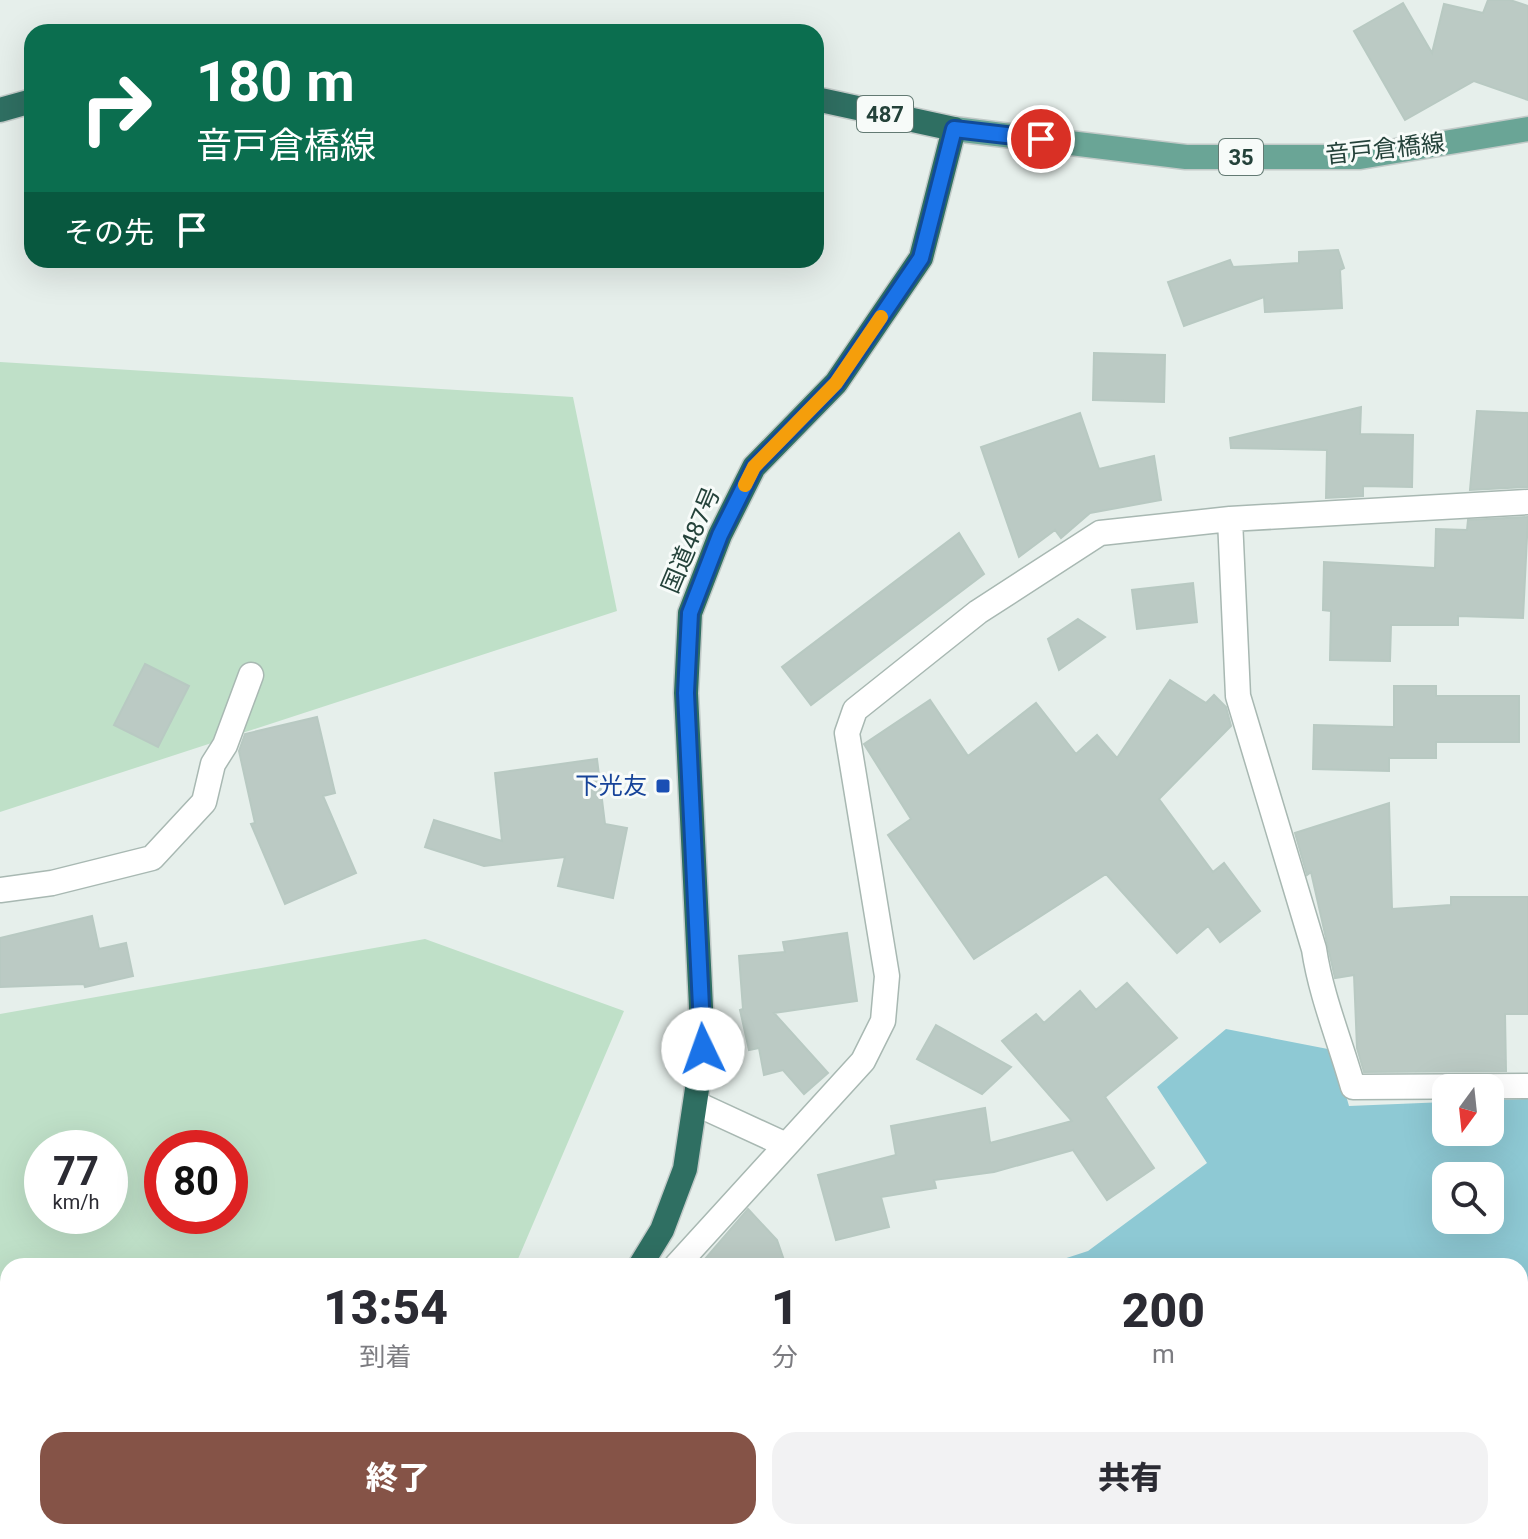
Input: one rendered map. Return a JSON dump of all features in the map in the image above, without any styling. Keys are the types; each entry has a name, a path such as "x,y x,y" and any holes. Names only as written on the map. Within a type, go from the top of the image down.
{"highway":[{"name":"487","path":"824,101 954,129"},
{"path":"0,110 24,103"},
{"name":"国道487号","path":"645,1258 662,1230 685,1169 703,1049 686,693 690,613 720,535 754,467 836,383 921,258 954,129"}],"main road":[{"name":"音戸倉橋線","path":"954,129 1186,157 1360,157 1528,129"}],"street":[{"path":"683,1258 863,1061 883,1021 887,976 847,733 855,710 978,612 1100,533 1230,519 1528,502"},
{"path":"1230,519 1238,696 1314,949 1319,986 1336,1026 1353,1087 1528,1086"},
{"path":"0,890 52,883 152,858 204,802 213,764 225,745 251,675"},
{"path":"697,1104 786,1145"}],"green space":[{"path":"0,362 573,397 617,611 0,812"},
{"path":"425,939 624,1011 518,1258 0,1258 0,1014"}],"water":[{"path":"1226,1029 1333,1050 1349,1106 1432,1103 1432,1146 1504,1146 1504,1100 1528,1099 1528,1258 1067,1258 1088,1251 1207,1163 1157,1087"}],"building":[{"path":"1488,0 1510,0 1528,6 1528,100 1474,81 1405,120 1354,31 1403,3 1432,53 1444,4 1483,13"},
{"path":"1338,250 1344,268 1340,270 1342,308 1265,312 1264,297 1184,326 1168,282 1230,260 1233,267 1299,263 1299,252"},
{"path":"1094,353 1165,355 1164,402 1093,400"},
{"path":"1361,407 1360,434 1413,435 1412,487 1363,486 1363,496 1326,498 1327,450 1231,448 1230,438"},
{"path":"1477,411 1528,413 1528,487 1470,490"},
{"path":"1080,413 1099,469 1154,456 1161,500 1090,513 1061,538 1055,530 1019,557 981,447"},
{"path":"1528,517 1523,618 1458,616 1458,625 1391,625 1390,661 1330,660 1331,611 1323,610 1324,562 1435,568 1436,529 1467,530 1468,520"},
{"path":"959,533 984,574 811,705 782,667"},
{"path":"1193,583 1197,622 1137,629 1132,590"},
{"path":"1078,619 1105,637 1059,670 1048,639"},
{"path":"145,664 189,686 158,747 114,725"},
{"path":"1170,680 1206,703 1214,695 1226,707 1231,726 1159,799 1213,872 1224,863 1260,911 1220,942 1208,926 1177,953 1106,874 974,959 888,835 911,819 864,744 930,700 968,756 1036,703 1076,754 1097,735 1117,758"},
{"path":"1394,686 1436,686 1436,696 1519,696 1519,742 1436,742 1436,758 1389,758 1389,771 1313,769 1314,725 1394,727"},
{"path":"317,717 335,793 323,796 356,873 285,904 251,824 255,823 239,751 245,734"},
{"path":"597,759 605,824 627,828 613,898 558,886 565,857 484,866 425,847 434,820 502,841 495,773"},
{"path":"1389,803 1392,909 1451,905 1451,897 1528,897 1528,1014 1505,1014 1506,1071 1364,1072 1357,1048 1354,975 1335,978 1311,872 1307,875 1295,833"},
{"path":"92,916 99,949 126,943 133,976 85,987 84,984 0,987 0,938"},
{"path":"847,933 857,1001 774,1013 828,1073 804,1094 783,1070 764,1075 759,1048 749,1050 740,1010 743,1009 739,956 785,952 783,942"},
{"path":"1127,983 1177,1038 1105,1097 1154,1168 1107,1200 1073,1150 994,1172 934,1180 936,1188 881,1197 889,1227 836,1240 818,1175 896,1155 891,1126 985,1108 990,1143 1072,1121 1002,1041 1036,1014 1044,1023 1080,991 1096,1010"},
{"path":"936,1025 1011,1067 982,1094 917,1059"},
{"path":"748,1209 777,1240 783,1258 706,1258"}],"slow traffic":[{"path":"745,485 754,467 836,383 881,317"}],"place":[{"name":"下光友","path":"663,786"}],"route":[{"path":"703,1049 686,693 690,613 720,535 754,467 836,383 921,258 954,129 1041,139"}]}
